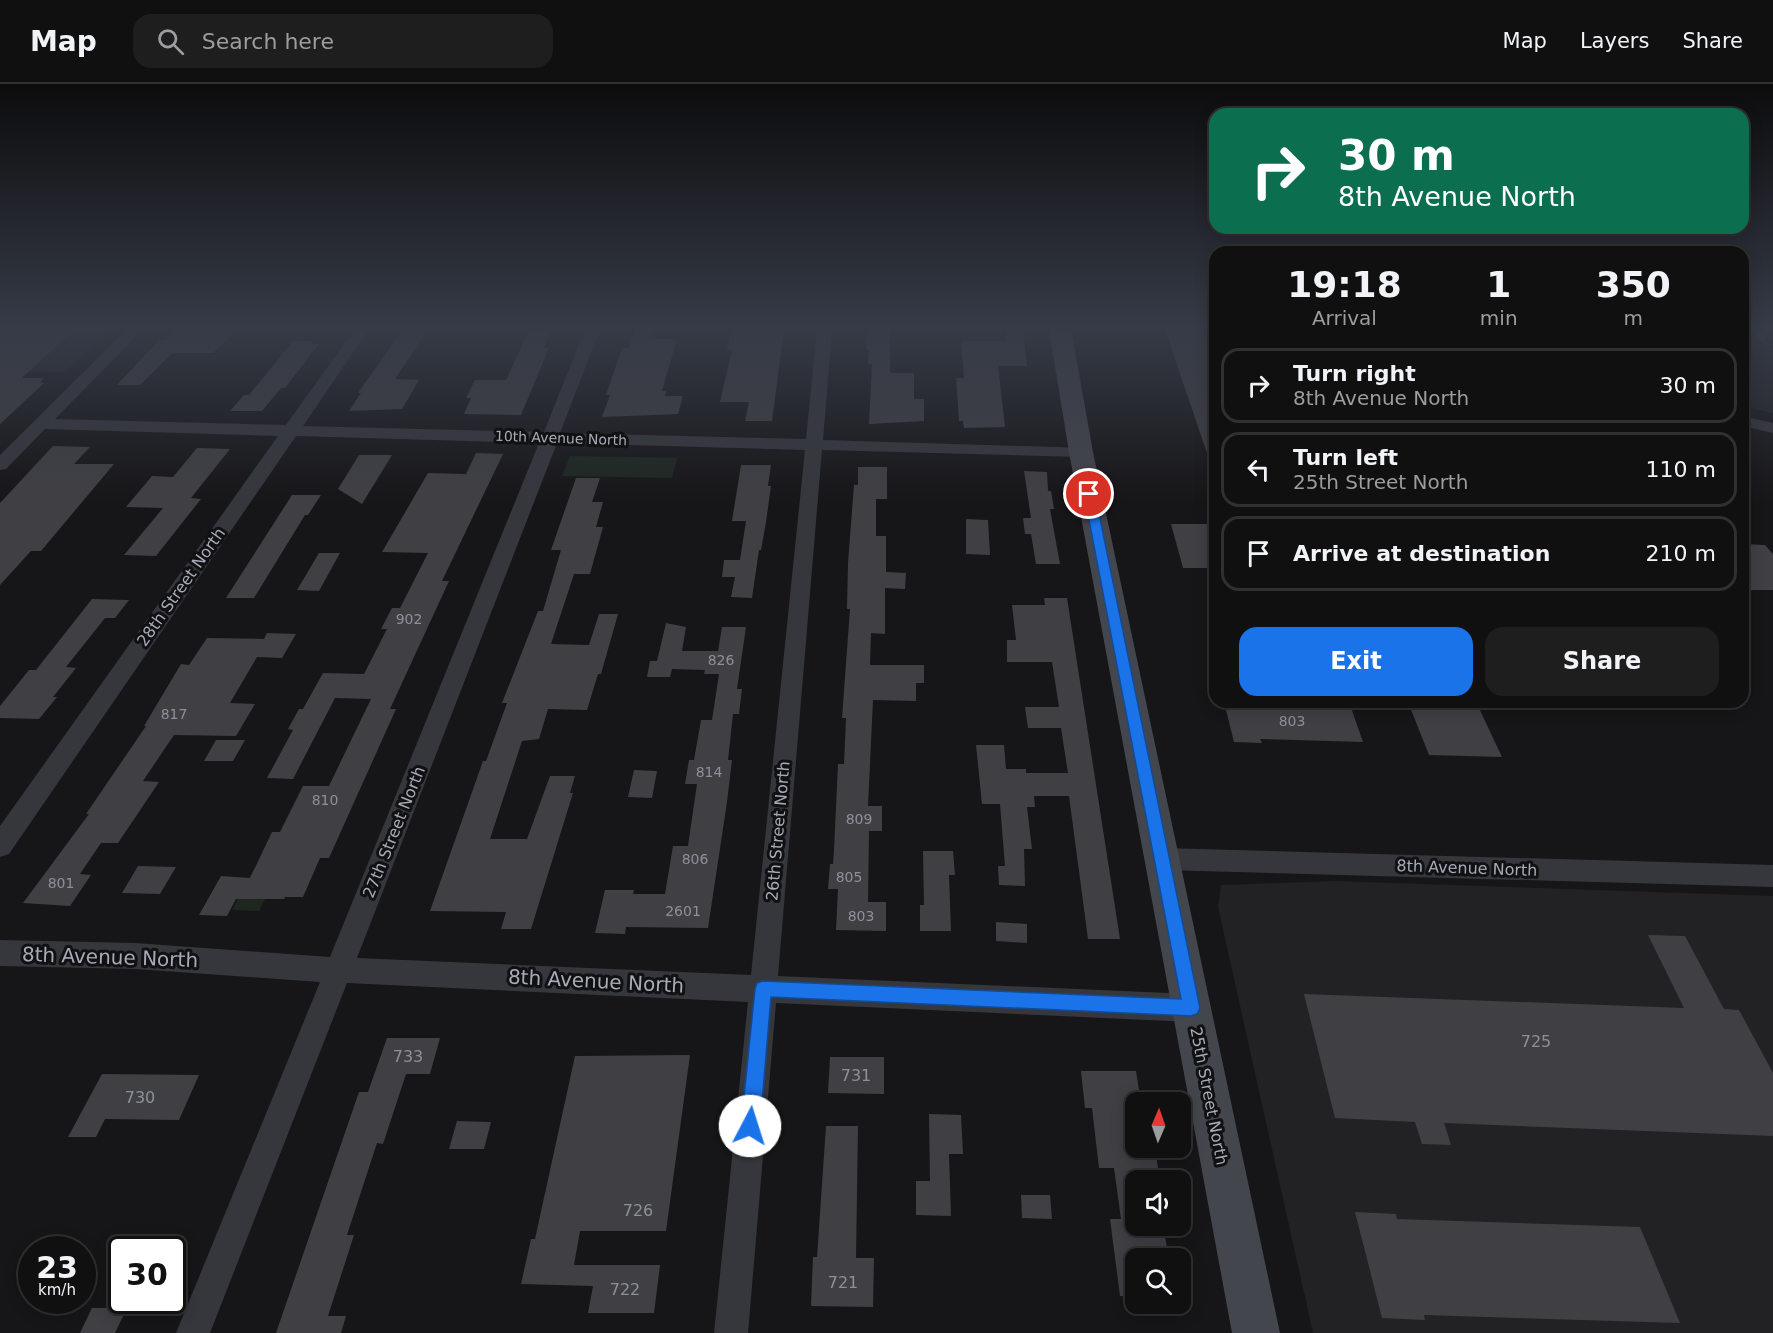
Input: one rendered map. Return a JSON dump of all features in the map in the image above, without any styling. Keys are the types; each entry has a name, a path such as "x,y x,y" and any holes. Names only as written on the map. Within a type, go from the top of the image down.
{"street":[{"path":"3,459 77,387"},
{"name":"28th Street North","path":"0,846 321,387"},
{"name":"27th Street North","path":"193,1333 570,387"},
{"name":"26th Street North","path":"731,1333 819,387"},
{"name":"25th Street North","path":"1070,387 1256,1333"},
{"path":"1749,423 1773,429"},
{"name":"10th Avenue North","path":"40,424 1081,452"},
{"name":"8th Avenue North","path":"1162,859 1773,876"},
{"name":"8th Avenue North","path":"0,953 135,956 338,970 1191,1008"}],"shaded area":[{"path":"1749,387 1773,387 1773,413 1749,407"},
{"path":"570,456 677,458 672,478 562,476"},
{"path":"254,869 280,870 259,911 232,910"},
{"path":"1336,881 1773,896 1773,1333 1313,1333 1218,907 1221,885"}],"building":[{"path":"0,387 39,387 0,424"},
{"path":"255,387 286,387 281,388 262,411 230,411 244,395 249,395"},
{"path":"362,387 415,387 402,409 349,411 361,393 358,393"},
{"path":"471,387 533,387 521,415 464,414 471,398 466,398"},
{"path":"609,387 663,387 662,391 666,391 665,396 683,396 678,414 602,417 610,395 606,395"},
{"path":"723,387 776,387 772,421 745,421 749,402 720,402"},
{"path":"871,387 914,387 914,399 924,399 924,421 869,424"},
{"path":"957,387 1000,387 1005,427 964,428 963,421 959,421"},
{"path":"1185,387 1209,387 1209,459"},
{"path":"53,446 90,447 74,464 114,464 41,551 31,551 0,585 0,503"},
{"path":"197,448 230,449 191,498 201,499 156,556 124,555 163,508 126,507 152,476 173,477"},
{"path":"476,453 503,454 442,581 449,581 390,709 396,709 329,858 320,858 303,897 236,899 227,916 199,915 221,876 250,878 272,832 280,832 303,786 329,786 371,699 335,698 293,779 267,778 293,730 288,729 299,709 303,709 323,673 364,674 387,629 381,629 392,608 400,608 428,553 382,552 428,473 466,474"},
{"path":"359,455 392,455 362,504 338,489"},
{"path":"741,465 771,465 768,486 771,486 766,522 761,550 759,550 752,598 731,597 735,577 722,577 724,560 740,560 746,521 732,521"},
{"path":"858,467 887,467 887,499 876,499 876,536 886,536 886,572 906,573 905,589 885,588 885,634 871,633 870,665 924,665 924,683 916,683 916,701 873,700 868,806 882,806 882,831 869,831 868,902 886,902 886,931 836,930 838,889 828,889 830,864 833,864 838,764 844,764 846,718 842,718 850,609 847,609 848,563 854,485 858,485"},
{"path":"1024,471 1047,472 1048,491 1051,491 1054,509 1050,509 1060,564 1036,564 1031,534 1025,534 1023,518 1031,518"},
{"path":"576,478 600,478 592,502 603,502 596,527 603,527 590,574 574,574 551,644 589,645 599,614 618,614 601,674 598,674 587,710 548,709 539,739 522,741 490,839 527,839 550,776 575,776 570,793 573,793 531,929 501,929 506,912 430,911 483,761 486,761 507,703 502,703 538,611 543,611 561,550 551,550"},
{"path":"292,495 321,495 308,515 305,515 254,598 226,598"},
{"path":"966,519 988,520 990,555 966,554"},
{"path":"1171,524 1209,524 1209,568 1183,568"},
{"path":"1749,544 1765,545 1773,554 1773,590 1749,590"},
{"path":"319,553 340,553 319,591 297,590"},
{"path":"1044,598 1067,598 1120,939 1088,939 1069,796 1034,796 1035,807 1027,807 1032,849 1024,849 1025,886 999,885 998,866 1005,866 1000,804 982,804 976,745 1004,745 1006,769 1026,769 1026,773 1068,773 1061,728 1028,728 1025,707 1059,707 1052,662 1007,662 1007,640 1016,640 1012,605 1045,605"},
{"path":"92,599 129,600 115,618 105,618 66,667 76,668 39,719 0,718 0,706 29,670 36,670"},
{"path":"666,623 686,627 682,651 718,651 722,627 746,627 737,689 742,689 739,714 733,714 728,760 732,760 708,928 626,927 625,934 595,933 605,890 634,890 633,894 665,894 673,846 688,846 697,784 685,784 689,760 694,760 701,720 712,720 719,674 704,674 705,670 672,669 670,677 647,677 650,661 657,661"},
{"path":"267,633 296,634 282,658 257,657 230,703 255,704 236,736 174,735 143,781 159,782 118,843 101,843 80,874 91,875 70,906 23,903 89,814 86,814 146,726 144,726 181,664 189,665 207,638 264,639"},
{"path":"1226,708 1351,708 1363,742 1260,739 1262,743 1234,742"},
{"path":"1410,708 1479,708 1502,757 1429,755"},
{"path":"216,740 245,740 233,761 204,761"},
{"path":"634,770 657,771 652,798 628,797"},
{"path":"923,851 953,851 955,875 949,875 951,931 920,931 920,905 924,905"},
{"path":"138,866 176,867 160,894 122,893"},
{"path":"996,922 1027,924 1027,943 996,941"},
{"path":"1648,935 1685,936 1724,1009 1739,1010 1773,1073 1773,1136 1444,1123 1451,1145 1422,1144 1415,1122 1335,1118 1304,994 1684,1008"},
{"path":"387,1038 440,1038 430,1074 406,1074 383,1144 377,1143 347,1235 354,1235 328,1316 346,1316 341,1333 276,1333 359,1092 368,1092"},
{"path":"690,1055 666,1231 580,1231 574,1265 660,1265 654,1313 588,1313 593,1286 521,1284 531,1239 535,1239 575,1056"},
{"path":"830,1057 884,1057 884,1094 828,1093"},
{"path":"1081,1071 1136,1071 1139,1092 1125,1092 1125,1158 1156,1158 1158,1168 1125,1170 1125,1236 1165,1236 1167,1248 1125,1248 1125,1296 1120,1296 1110,1219 1121,1219 1114,1168 1099,1168 1092,1108 1085,1108"},
{"path":"102,1074 199,1075 179,1120 105,1119 96,1137 68,1137"},
{"path":"929,1114 961,1115 963,1154 949,1154 951,1216 916,1215 916,1181 930,1181"},
{"path":"457,1121 491,1122 484,1149 449,1149"},
{"path":"826,1126 858,1126 856,1258 874,1258 873,1307 811,1306 813,1257 817,1257"},
{"path":"1021,1195 1050,1195 1052,1219 1022,1218"},
{"path":"1355,1212 1396,1214 1397,1219 1640,1227 1680,1323 1424,1315 1425,1320 1382,1318"},
{"path":"96,1308 108,1308 108,1314 124,1314 115,1333 80,1333 89,1314 96,1314"}],"route":[{"path":"750,1126 763,989 1191,1008 1089,494"}]}
